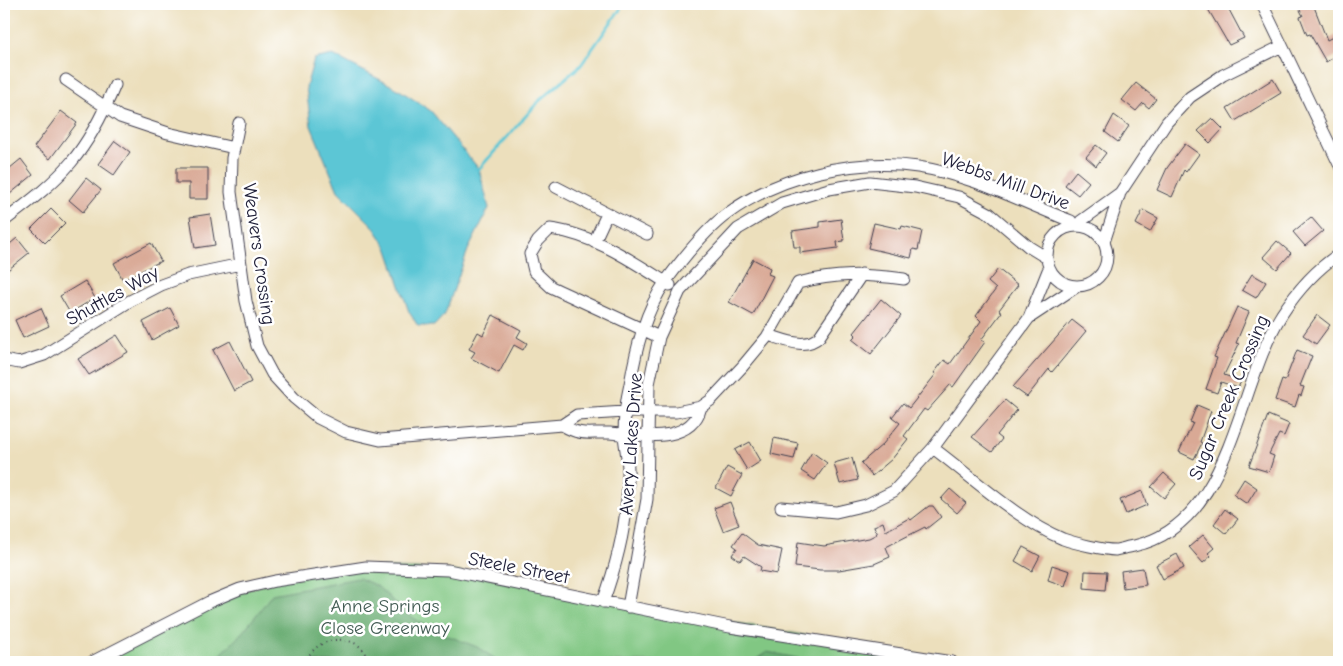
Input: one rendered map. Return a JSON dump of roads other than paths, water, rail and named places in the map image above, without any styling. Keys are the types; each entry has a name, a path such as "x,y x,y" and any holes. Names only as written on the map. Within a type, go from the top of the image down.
{"street":[{"path":"1262,4 1339,164"},
{"name":"Webbs Mill Drive","path":"1104,242 1120,192 1166,122 1190,97 1223,75 1282,46"},
{"path":"66,80 105,109 120,117 168,133 234,148"},
{"path":"4,221 42,192 66,170 85,146 105,109 115,84"},
{"name":"Weavers Crossing","path":"239,122 234,148 231,192 246,301 257,346 272,374 294,398 318,418 346,432 380,440 562,424 577,415 624,412 676,412 701,407 711,400 742,367 768,335 798,283 820,277 862,274"},
{"name":"Webbs Mill Drive","path":"665,282 702,238 726,214 761,193 794,180 851,166 917,167 952,175 1071,221 1076,226 1120,192"},
{"name":"Avery Lakes Drive","path":"628,607 646,499 649,384 659,337 680,291 738,228 782,204 829,189 870,182 914,187 959,198 990,214 1048,263"},
{"path":"556,187 647,234"},
{"path":"774,188 782,204"},
{"path":"594,242 607,214"},
{"path":"781,507 836,512 866,505 894,491 933,448 1030,318 1048,263 1048,246 1053,237 1060,230 1076,226 1091,229 1104,242 1108,255 1102,274 1094,281 1076,287 1030,318"},
{"path":"659,337 551,287 534,271 530,254 538,241 550,229 564,230 594,242 680,291"},
{"name":"Sugar Creek Crossing","path":"933,448 1025,517 1064,539 1114,550 1154,541 1185,520 1209,489 1260,360 1282,314 1310,279 1339,254"},
{"path":"1048,263 1058,281 1076,287"},
{"name":"Shuttles Way","path":"4,360 19,363 44,355 122,306 161,285 188,275 241,264"},
{"path":"768,335 802,344 814,342 820,338 862,274 904,280"},
{"name":"Avery Lakes Drive","path":"603,602 613,574 627,505 628,470 624,436 624,412 642,330 665,282"},
{"name":"Weavers Crossing","path":"562,424 577,434 611,433 624,436 648,436 677,433 698,418 701,407"},
{"name":"Steele Street","path":"92,662 209,602 240,589 275,581 366,567 448,570 628,607 855,648 952,662"}],"water":[{"path":"333,55 398,89 431,111 479,169 489,208 468,250 445,314 434,326 418,326 409,312 387,247 373,226 338,191 311,126 306,87 314,59"}],"waterway":[{"path":"479,169 539,101 581,65 624,4"}],"park label":[{"name":"Anne Springs Close Greenway","path":"385,616"}]}
